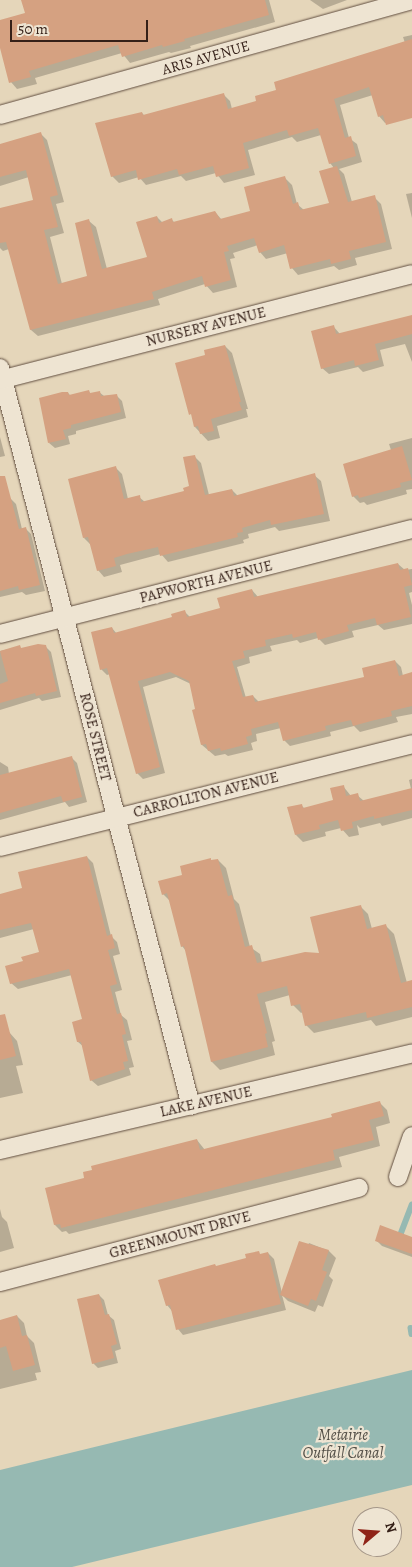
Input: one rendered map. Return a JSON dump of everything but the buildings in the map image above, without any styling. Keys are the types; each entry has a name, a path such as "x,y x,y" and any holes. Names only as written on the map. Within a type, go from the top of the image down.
{"street":[{"name":"ARIS AVENUE","path":"0,115 411,0"},
{"name":"NURSERY AVENUE","path":"1,376 412,274"},
{"name":"ROSE STREET","path":"1,376 191,1106"},
{"name":"PAPWORTH AVENUE","path":"0,634 412,529"},
{"name":"CARROLLTON AVENUE","path":"0,847 412,744"},
{"name":"LAKE AVENUE","path":"0,1150 412,1053"},
{"path":"398,1177 412,1136"},
{"name":"GREENMOUNT DRIVE","path":"0,1282 359,1188"}],"water":[{"name":"Metairie Outfall Canal","path":"412,1370 412,1485 72,1567 0,1567 0,1470"}],"waterway":[{"path":"401,1233 412,1205"},
{"path":"411,1328 412,1334"}]}
